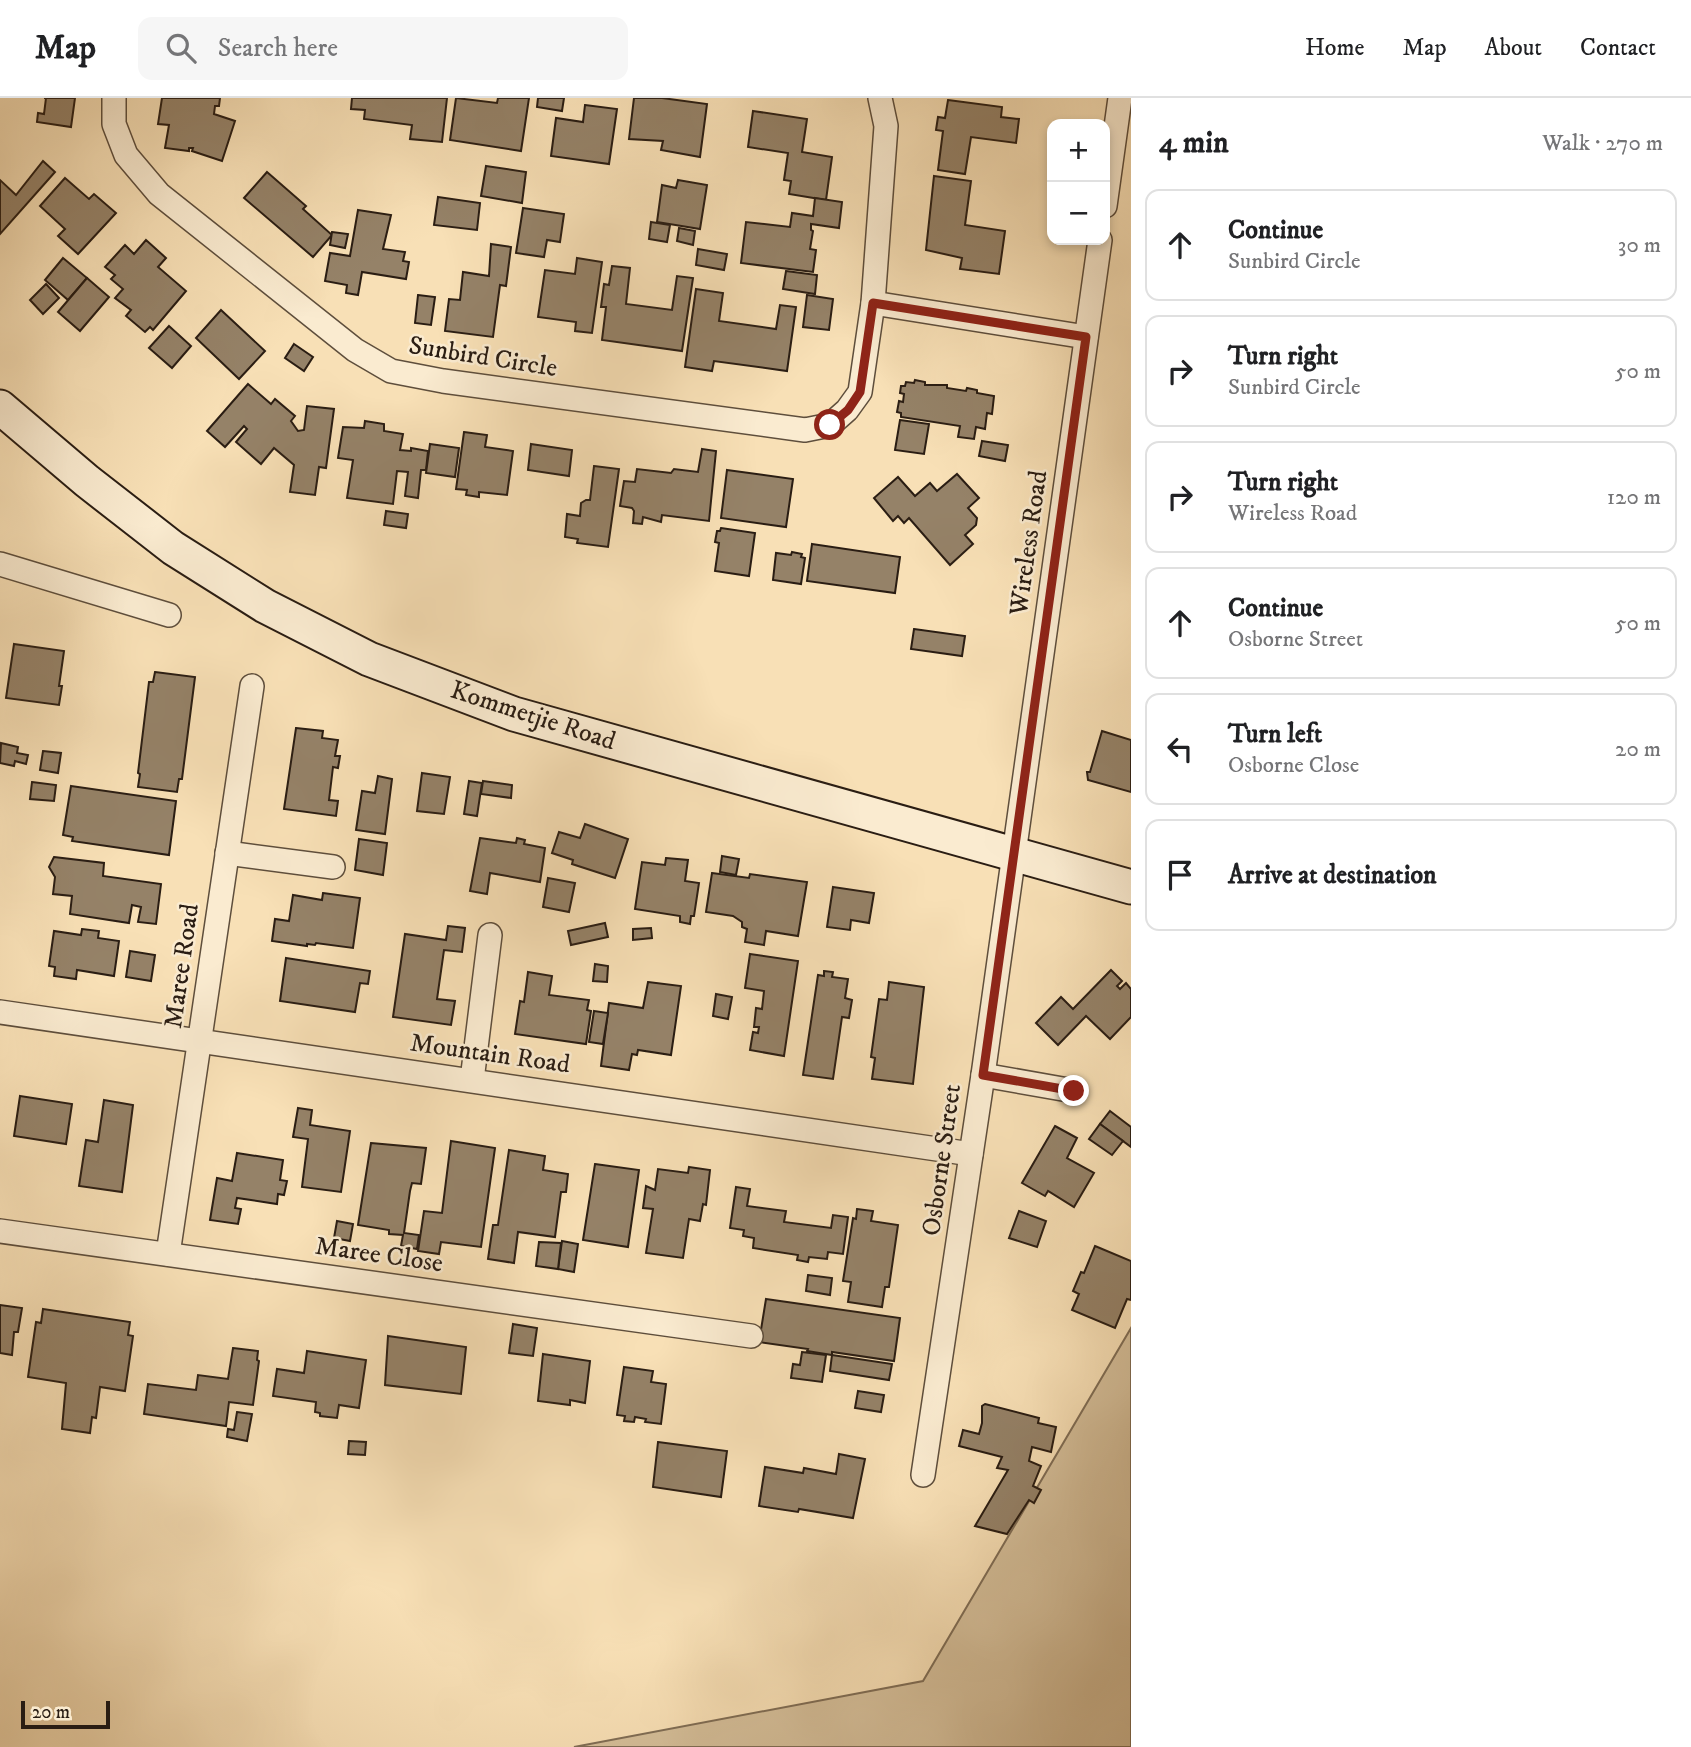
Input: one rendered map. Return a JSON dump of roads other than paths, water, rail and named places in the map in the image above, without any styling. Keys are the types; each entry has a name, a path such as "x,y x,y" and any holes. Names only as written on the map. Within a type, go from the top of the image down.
{"main road":[{"name":"Kommetjie Road","path":"0,407 87,481 173,548 265,606 369,659 514,714 1131,887"}],"street":[{"name":"Sunbird Circle","path":"114,98 114,124 126,155 159,194 355,350 391,371 443,382 805,430 830,425 848,410 860,392 873,303 886,126 880,98"},
{"path":"1108,182 1120,98"},
{"name":"Wireless Road","path":"1014,854 1099,245"},
{"path":"873,303 1086,337"},
{"path":"0,564 169,615"},
{"name":"Maree Road","path":"168,1254 252,686"},
{"path":"227,853 333,867"},
{"name":"Osborne Street","path":"923,1475 1014,854"},
{"path":"472,1080 490,935"},
{"name":"Mountain Road","path":"0,1012 971,1154"},
{"path":"983,1075 1074,1091"},
{"name":"Maree Close","path":"0,1231 751,1336"}]}
